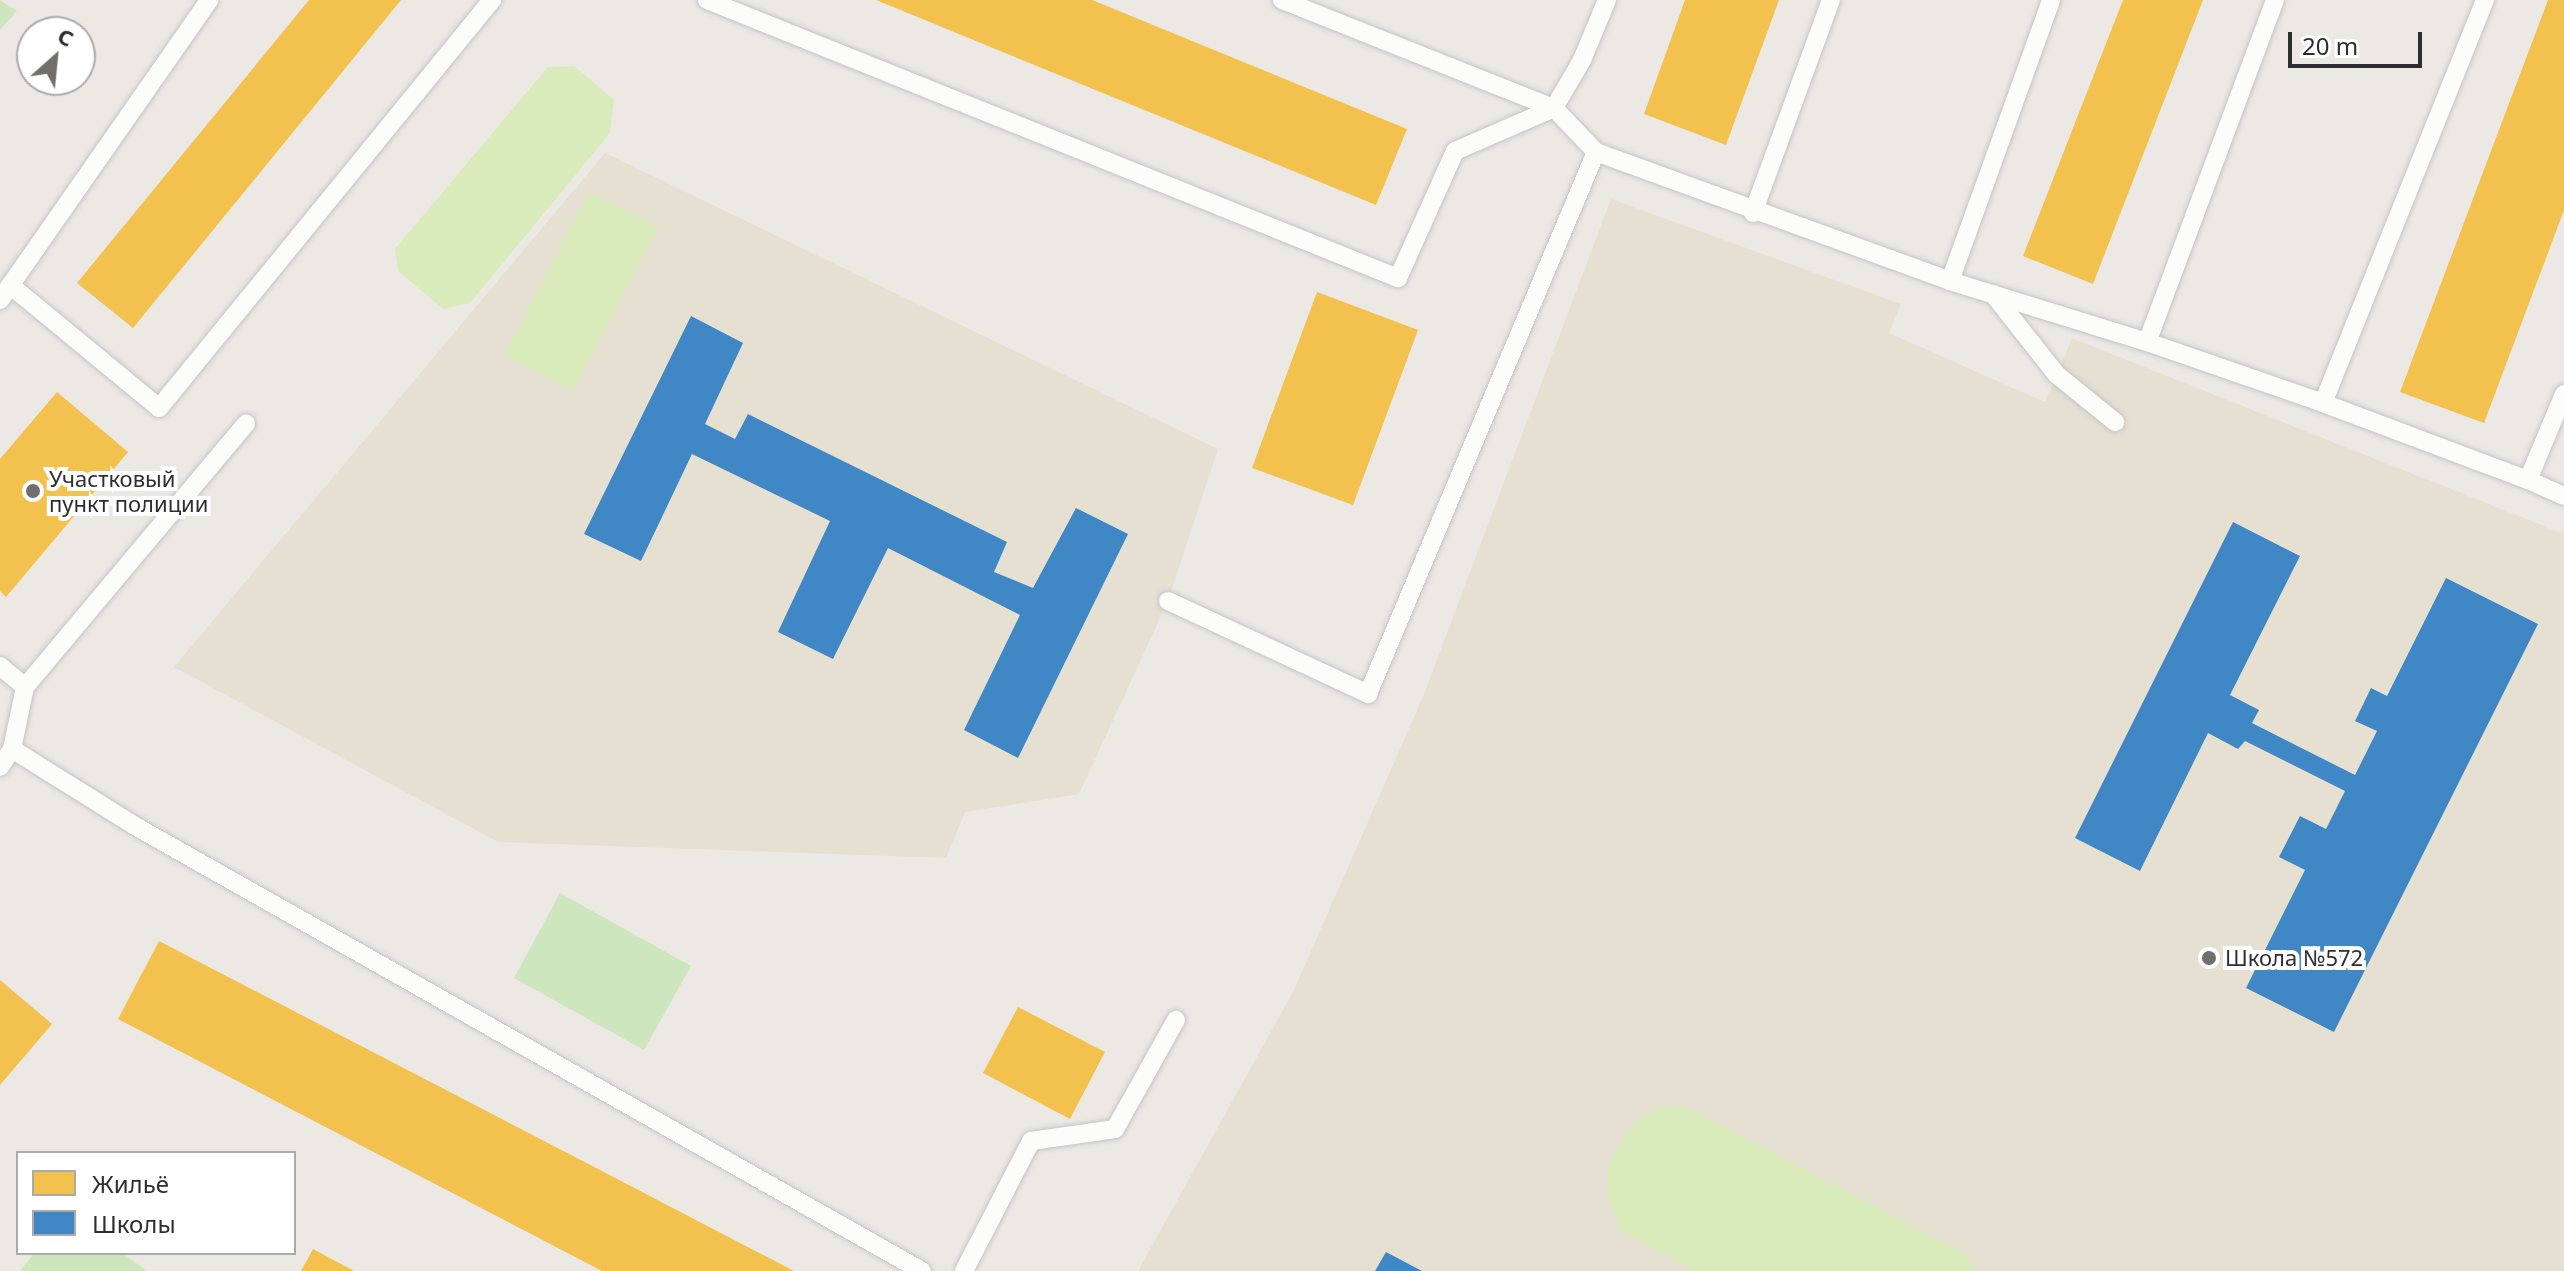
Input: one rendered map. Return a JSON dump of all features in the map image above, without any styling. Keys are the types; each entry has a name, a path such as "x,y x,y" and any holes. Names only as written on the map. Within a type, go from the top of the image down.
{"lane":[{"path":"209,0 5,293 159,408 492,0"},
{"path":"707,0 1398,278 1455,151 1554,108 1582,60 1607,0"},
{"path":"1282,0 1554,108 1596,152 1753,213 2323,403 2564,496"},
{"path":"1753,213 1831,0"},
{"path":"1950,281 2051,0"},
{"path":"2147,342 2275,0"},
{"path":"2323,403 2485,0"},
{"path":"1168,601 1368,694 1596,152"},
{"path":"1993,294 2057,375 2115,422"},
{"path":"2528,480 2564,394"},
{"path":"0,767 12,749 25,687 246,424"},
{"path":"0,666 25,687"},
{"path":"12,749 149,834 922,1271"},
{"path":"964,1271 1031,1141 1115,1129 1176,1020"}],"shaded area":[{"path":"605,153 1218,449 1168,601 1079,794 965,812 946,858 498,842 174,667"},
{"name":"Школа №572","path":"1611,199 1901,304 1889,333 2045,402 2072,338 2564,534 2564,1271 1138,1271 1293,992 1422,699"}],"green space":[{"path":"0,0 17,11 0,30"},
{"path":"574,66 614,100 610,133 470,303 443,309 398,271 395,249 548,67"},
{"path":"589,192 658,227 573,391 504,355"},
{"path":"560,893 691,966 644,1050 514,978"},
{"path":"1684,1106 1969,1256 1974,1271 1697,1271 1621,1232 1607,1193 1609,1162 1634,1122 1660,1107"},
{"path":"32,1255 125,1255 147,1271 20,1271"}],"building: Жильё":[{"path":"309,0 401,0 133,328 77,283"},
{"path":"876,0 1092,0 1407,129 1376,205"},
{"path":"1685,0 1779,0 1726,145 1644,114"},
{"path":"2123,0 2203,0 2093,284 2023,256"},
{"path":"2548,0 2564,0 2564,210 2484,423 2400,392"},
{"path":"1317,292 1418,330 1353,505 1252,468"},
{"path":"57,392 128,452 6,597 0,591 0,459"},
{"path":"159,941 794,1271 602,1271 118,1019"},
{"path":"0,980 52,1024 0,1085"},
{"path":"1018,1007 1105,1052 1070,1119 983,1073"},
{"path":"313,1249 354,1271 301,1271"}],"building: Школы":[{"path":"691,316 743,343 705,424 735,439 748,414 1007,542 994,572 1033,588 1076,508 1128,534 1018,758 964,730 1020,615 888,548 833,659 778,632 830,521 692,454 641,561 584,534"},
{"path":"2233,522 2300,556 2230,695 2259,710 2252,723 2355,775 2377,731 2355,721 2371,688 2387,696 2446,578 2538,624 2334,1032 2246,988 2305,870 2279,857 2300,816 2326,829 2345,791 2245,741 2238,749 2208,733 2140,871 2075,838"},
{"path":"1386,1252 1422,1271 1375,1271"}],"place":[{"name":"Участковый пункт полиции","path":"33,491"},
{"name":"Школа №572","path":"2209,958"}]}
